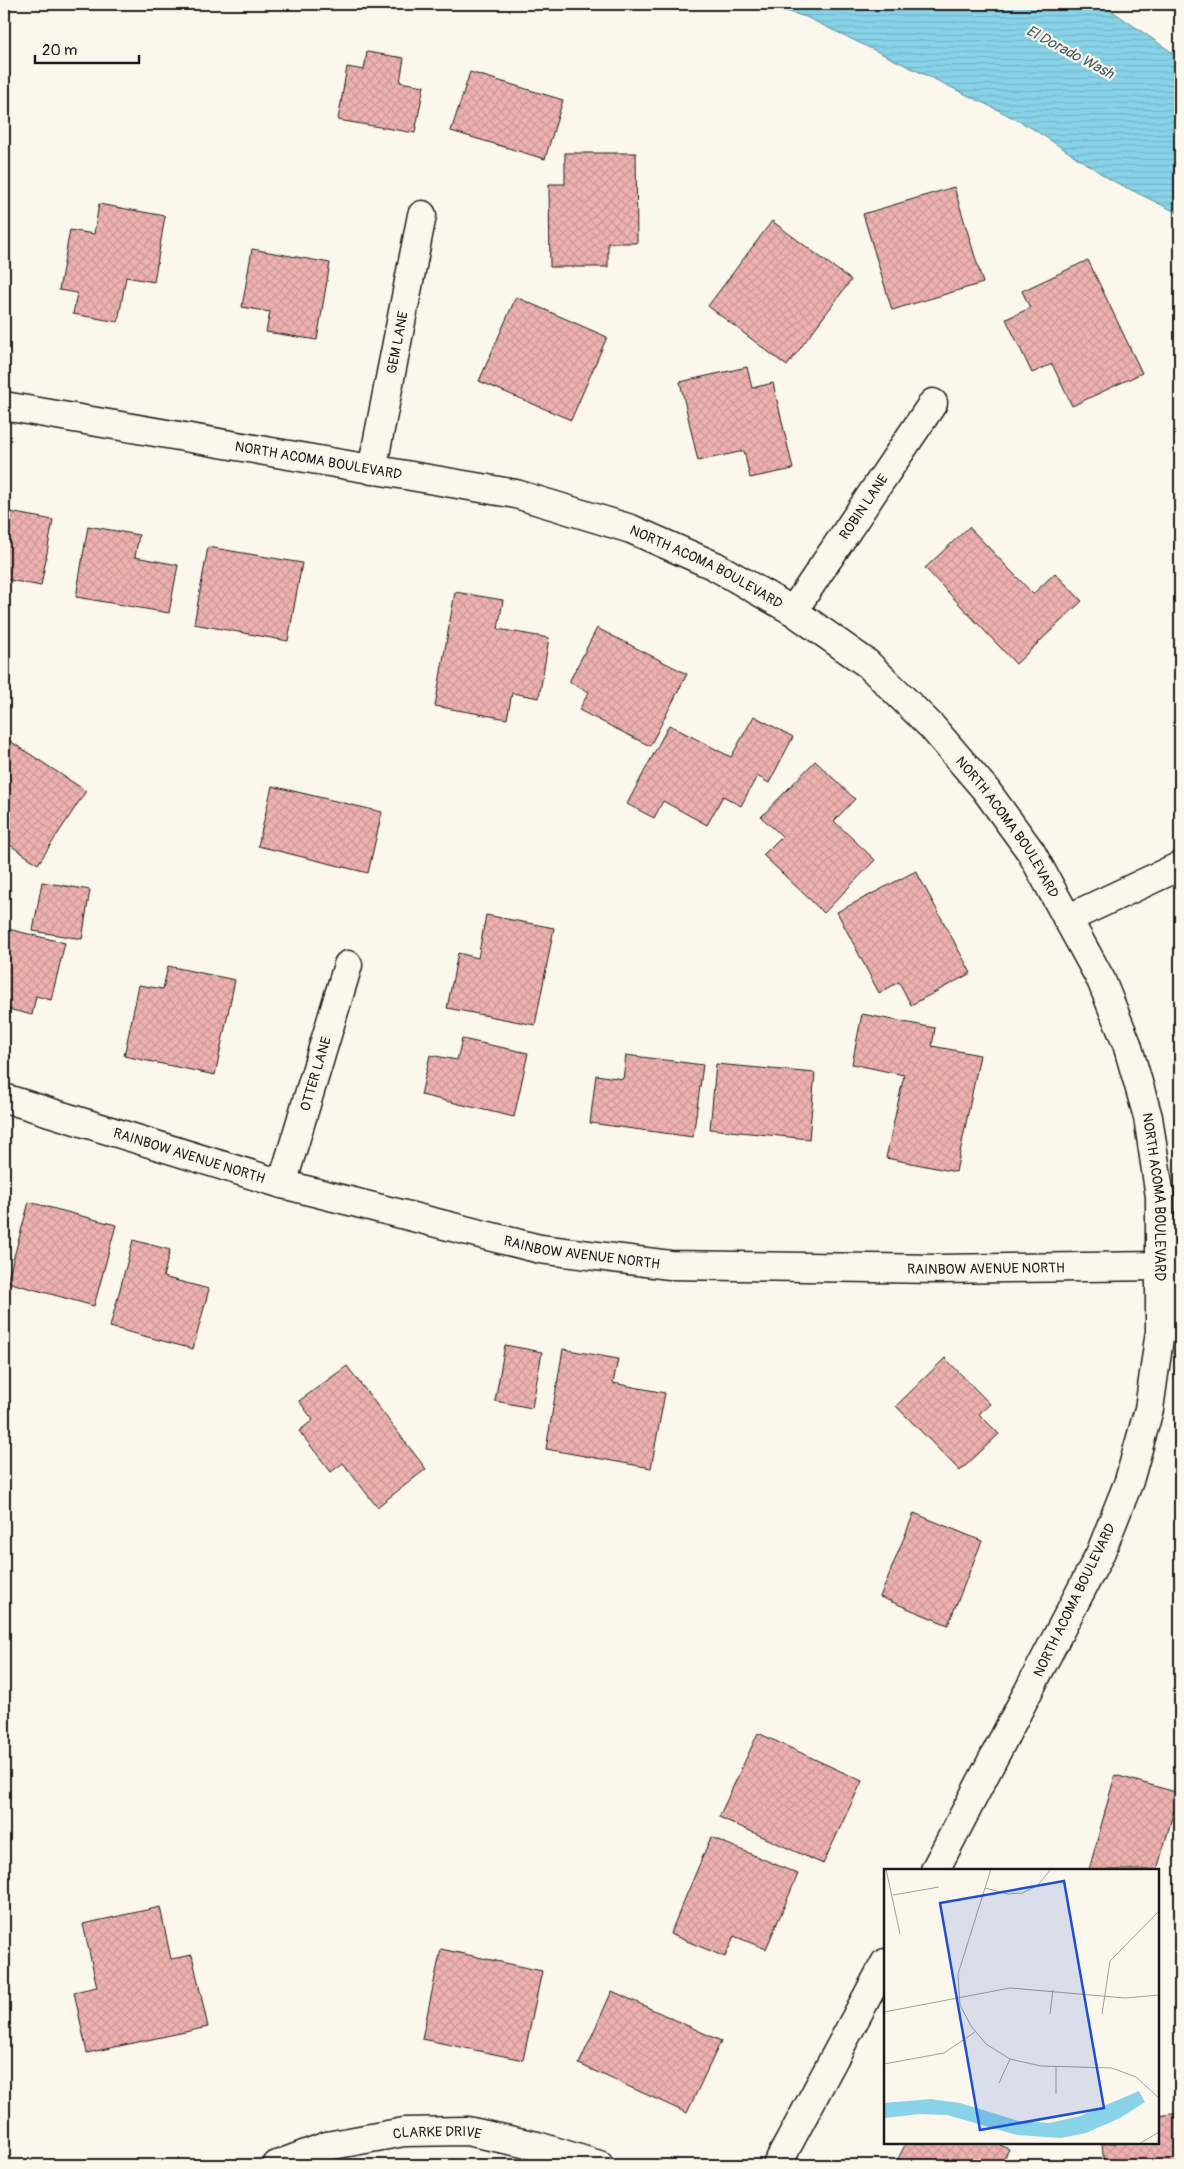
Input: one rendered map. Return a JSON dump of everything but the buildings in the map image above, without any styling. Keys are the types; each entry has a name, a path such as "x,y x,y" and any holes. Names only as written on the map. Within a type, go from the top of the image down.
{"main road":[{"name":"GEM LANE","path":"372,470 422,215"},
{"name":"ROBIN LANE","path":"793,611 933,403"},
{"name":"NORTH ACOMA BOULEVARD","path":"4,406 516,494 631,529 715,566 793,611 868,664 932,727 985,789 1031,852 1105,989 1127,1044 1148,1117 1170,1265 1149,1409 1129,1482 1100,1554 936,1869"},
{"path":"1067,919 1180,866"},
{"name":"OTTER LANE","path":"282,1184 348,965"},
{"name":"RAINBOW AVENUE NORTH","path":"4,1098 282,1184 540,1249 670,1265 938,1270 1170,1265"},
{"path":"777,2165 884,1965"},
{"name":"CLARKE DRIVE","path":"276,2165 327,2146 404,2132 467,2131 537,2146 599,2165"}],"water":[{"name":"El Dorado Wash","path":"762,4 1102,4 1180,58 1180,214 1111,180 1030,127 1004,113 806,17"}]}
